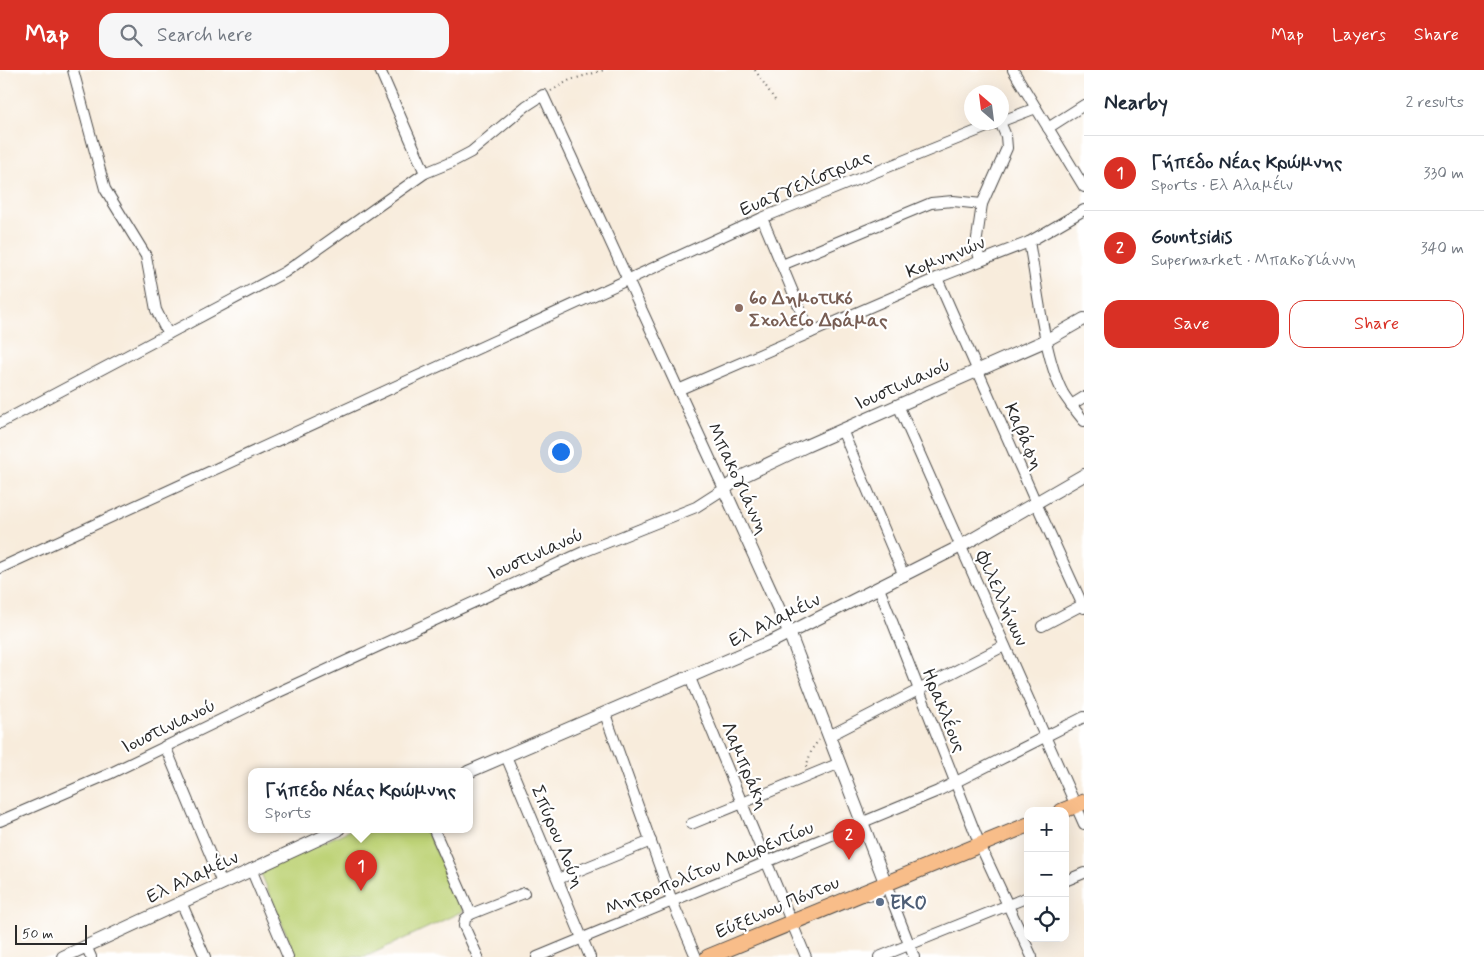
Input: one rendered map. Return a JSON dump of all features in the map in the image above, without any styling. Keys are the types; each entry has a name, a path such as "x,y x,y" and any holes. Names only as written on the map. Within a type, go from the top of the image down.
{"main road":[{"name":"Εύξεινου Πόντου","path":"708,957 858,893 1024,827"}],"street":[{"path":"73,70 105,189 146,256 156,310 168,334"},
{"path":"380,70 425,173"},
{"path":"1013,70 1084,187"},
{"path":"0,424 285,272 425,173 471,152 520,110 543,95"},
{"name":"Μπακογιάννη","path":"543,95 788,633 886,882"},
{"path":"1048,128 1084,105"},
{"name":"Ευαγγελίστριας","path":"1009,118 1036,108"},
{"name":"Ευαγγελίστριας","path":"0,568 762,218 980,130"},
{"path":"980,260 976,245 982,204 1007,148 1003,130"},
{"path":"782,265 932,203 953,201 982,204"},
{"name":"Κομνηνών","path":"678,390 937,278 1029,242 1084,210"},
{"path":"762,218 810,333"},
{"path":"1029,242 1047,340 1058,380 1071,405 1084,421"},
{"name":"Καβάφη","path":"937,278 976,371 1083,605"},
{"name":"Ιουστινιανού","path":"0,821 109,774 412,629 583,552 696,506 741,477 842,430 1047,340 1084,318"},
{"path":"1071,405 1084,397"},
{"name":"Φιλελλήνων","path":"898,405 1074,806 1084,824"},
{"path":"842,430 904,576"},
{"name":"Ελ Αλαμέιν","path":"473,770 690,678 788,633 961,546 1036,504 1084,474"},
{"name":"Ηρακλέους","path":"878,588 980,845 1032,957"},
{"path":"1042,626 1083,605"},
{"path":"829,736 1004,646"},
{"name":"Λαμπράκη","path":"690,678 806,957"},
{"path":"605,714 672,901 696,957"},
{"name":"Μητροπολίτου Λαυρεντίου","path":"537,957 863,823 955,783 1084,717"},
{"path":"166,746 222,883"},
{"name":"Σπύρου Λούη","path":"506,756 590,957"},
{"path":"691,824 840,763"},
{"name":"Ελ Αλαμέιν","path":"62,957 88,952 181,902 331,833"},
{"path":"435,833 467,918 478,957"},
{"path":"558,879 651,841"},
{"path":"251,870 288,957"},
{"path":"1069,879 1084,873"},
{"path":"886,882 914,957"},
{"path":"467,918 524,893"},
{"path":"879,957 1024,898"},
{"path":"181,902 205,957"}],"path":[{"path":"543,95 570,80 604,70"},
{"path":"755,70 775,100"},
{"path":"807,776 806,764 812,748 817,742 829,736"}],"green space":[{"path":"343,833 427,833 463,911 365,957 296,957 260,871"}],"place":[{"name":"6o Δημοτικό Σχολείο Δράμας","path":"739,308"},
{"name":"Gountsidis","path":"849,860"},
{"name":"Γήπεδο Νέας Κρώμνης","path":"361,891"},
{"name":"EKO","path":"880,902"}]}
